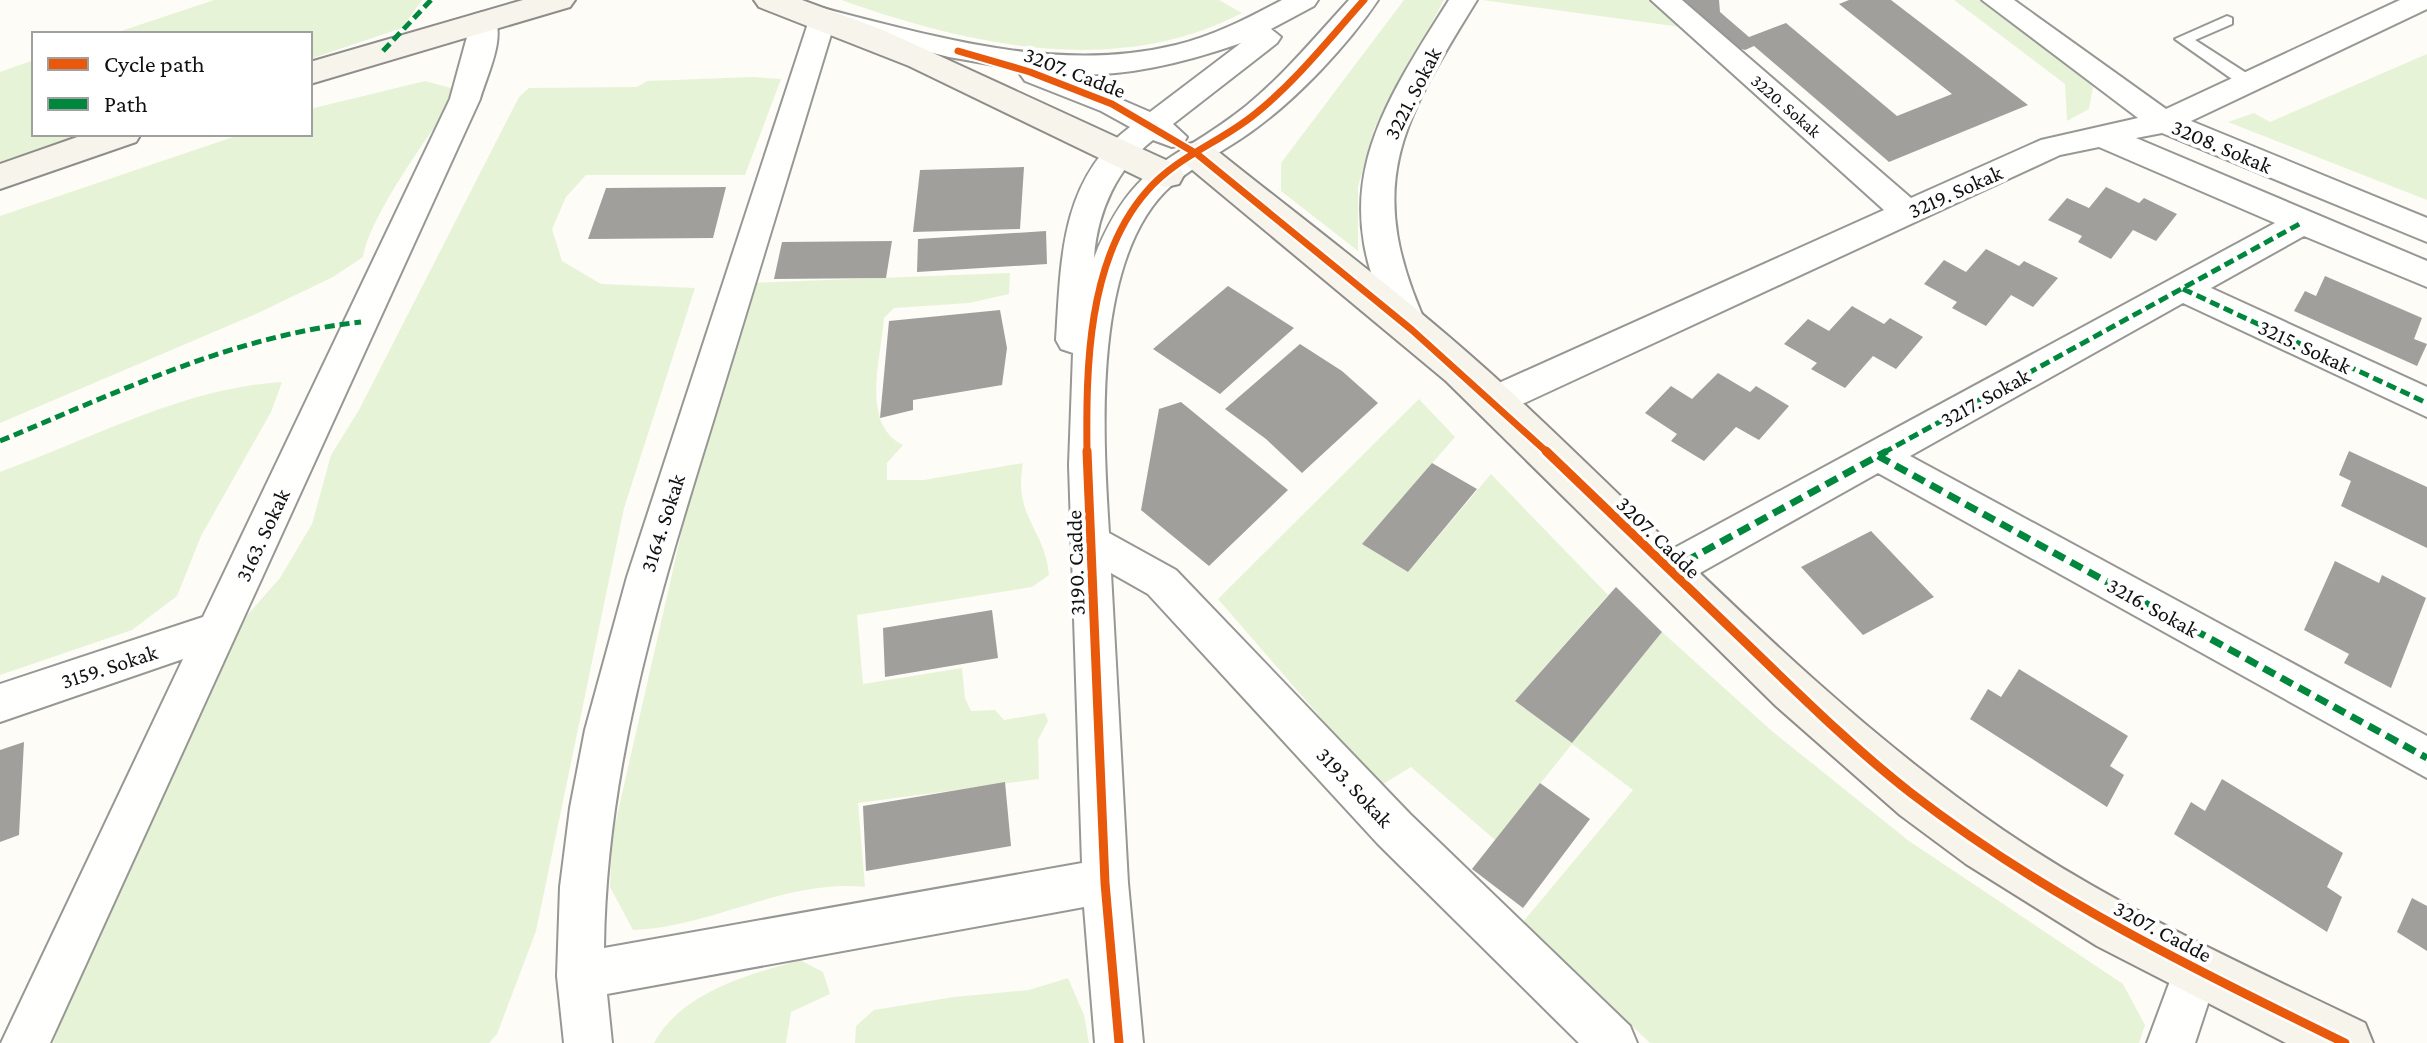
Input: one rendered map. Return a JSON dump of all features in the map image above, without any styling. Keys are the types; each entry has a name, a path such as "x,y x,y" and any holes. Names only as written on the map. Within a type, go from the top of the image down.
{"street":[{"path":"312,72 559,0"},
{"name":"3207. Cadde","path":"770,0 822,17 947,69 1117,152 1182,164"},
{"path":"822,17 958,51 1023,63 1119,65 1203,50 1262,10 1304,0"},
{"name":"3190. Cadde","path":"1091,542 1071,321 1087,209 1117,152 1228,69 1311,0"},
{"name":"3190. Cadde","path":"1119,1043 1105,881 1091,542 1088,392 1095,317 1116,245 1136,206 1150,187 1257,113 1297,76 1364,0"},
{"name":"3221. Sokak","path":"1412,330 1400,306 1383,252 1378,205 1383,151 1400,107 1463,0"},
{"name":"3220. Sokak","path":"1665,0 1907,213"},
{"name":"3208. Sokak","path":"1996,0 2164,122 2427,231"},
{"name":"3219. Sokak","path":"1494,401 2052,147 2164,122 2423,0"},
{"name":"3164. Sokak","path":"588,1043 580,976 586,858 608,718 627,636 822,17"},
{"name":"3163. Sokak","path":"25,1043 465,99 481,47 483,21"},
{"name":"3207. Cadde","path":"958,51 1065,85 1152,124 1182,164 1412,330 1494,401 1840,734 1911,793 1986,848 2064,897 2196,970 2345,1043"},
{"path":"0,177 117,136"},
{"name":"3208. Sokak","path":"2102,136 2427,275"},
{"name":"3217. Sokak","path":"1668,571 2303,222"},
{"name":"3215. Sokak","path":"2183,289 2427,403"},
{"name":"3216. Sokak","path":"1878,456 2427,758"},
{"name":"3193. Sokak","path":"1091,542 1162,582 1394,829 1613,1043"},
{"name":"3159. Sokak","path":"0,703 217,630"},
{"path":"580,976 1105,881"},
{"path":"2171,1043 2196,970"}],"lane":[{"path":"2227,21 2183,39 2248,82"}],"green space":[{"path":"214,0 422,0 402,28 312,58 312,32 118,32"},
{"path":"841,0 1219,0 1242,13 1194,33 1144,45 1093,50 1042,48 991,41 940,30"},
{"path":"1404,0 1444,0 1374,129 1358,187 1358,251 1281,191 1281,163"},
{"path":"1482,0 1650,0 1681,27"},
{"path":"1954,0 1982,0 2072,65 2093,87 2089,109 2067,121 2065,84"},
{"path":"2427,54 2427,200 2228,122 2254,113 2270,122"},
{"path":"32,61 32,136 83,136 0,164 0,72"},
{"path":"753,77 781,79 745,175 586,175 566,197 552,229 562,261 601,284 695,288 624,508 536,931 497,1034 489,1043 53,1043 90,942 212,655 280,578 312,524 331,455 359,410 519,97 529,88 637,87 647,81"},
{"path":"425,81 451,88 440,121 387,201 363,257 333,277 256,314 0,423 0,216 236,136 312,136 312,109"},
{"path":"1010,273 1009,294 969,303 894,308 884,318 877,370 877,406 881,422 890,435 903,445 887,463 887,480 924,480 1023,463 1022,497 1042,545 1049,575 1032,587 857,615 863,684 962,668 965,698 971,711 995,710 1004,720 1045,713 1048,721 1038,740 1039,779 858,803 865,887 835,886 806,890 691,921 633,930 610,887 612,838 700,451 748,283"},
{"path":"282,382 271,412 201,536 177,596 132,630 0,675 0,472 174,404 245,386"},
{"path":"1419,399 1455,437 1362,544 1408,572 1491,474 1608,595 1515,701 1572,743 1662,632 1773,732 1909,841 2123,984 2145,1025 2139,1043 1650,1043 1523,922 1633,790 1572,744 1495,840 1411,767 1380,786 1218,599"},
{"path":"800,960 823,972 830,994 791,1012 786,1043 654,1043 666,1025 699,998 738,979"},
{"path":"1068,978 1084,1015 1089,1043 855,1043 856,1026 874,1010 954,997 1029,990"}],"building":[{"path":"1681,0 1719,0 1720,12 1749,37 1786,23 1897,116 1952,94 1839,4 1849,0 1891,0 2028,105 1889,162 1754,46 1745,50 1735,47"},
{"path":"1024,167 1020,229 913,232 920,170"},
{"path":"726,187 713,238 588,239 606,188"},
{"path":"2106,187 2139,203 2144,198 2177,214 2156,241 2133,230 2111,259 2078,242 2082,236 2048,220 2067,198 2089,208"},
{"path":"1046,231 1047,264 917,272 918,239"},
{"path":"892,241 886,278 774,279 782,242"},
{"path":"1986,249 2019,266 2024,261 2058,278 2033,307 2011,295 1986,326 1952,308 1957,302 1924,284 1944,260 1966,272"},
{"path":"2325,276 2422,318 2414,339 2427,344 2417,366 2294,311 2305,291 2316,296"},
{"path":"1228,286 1294,328 1220,394 1153,349"},
{"path":"1852,306 1884,324 1890,318 1923,337 1896,369 1873,356 1845,388 1811,369 1817,363 1784,344 1808,319 1829,331"},
{"path":"1000,310 1007,348 1002,385 913,400 913,410 880,418 889,321"},
{"path":"1300,344 1342,371 1378,403 1302,473 1266,439 1225,409"},
{"path":"1718,373 1750,392 1756,386 1789,406 1759,440 1736,427 1704,461 1671,441 1677,434 1645,413 1671,386 1692,399"},
{"path":"1181,402 1288,490 1209,566 1141,510 1159,409"},
{"path":"2349,451 2427,487 2427,548 2341,506 2351,481 2339,475"},
{"path":"1432,463 1477,489 1408,572 1362,544"},
{"path":"1871,531 1934,597 1863,635 1801,567"},
{"path":"2335,561 2379,583 2382,575 2426,598 2391,688 2344,663 2349,654 2304,630"},
{"path":"1616,587 1662,632 1572,743 1515,701"},
{"path":"992,610 998,658 885,677 883,628"},
{"path":"2019,669 2128,736 2110,766 2124,775 2107,807 1970,719 1988,689 2001,697"},
{"path":"24,742 19,835 0,842 0,750"},
{"path":"2222,779 2343,853 2327,887 2342,897 2327,932 2174,834 2191,802 2205,811"},
{"path":"1005,782 1011,846 866,871 863,806"},
{"path":"1540,783 1590,819 1523,908 1472,869"},
{"path":"2412,898 2427,906 2427,951 2397,932"}],"marked path":[{"path":"383,51 431,0"},
{"path":"1668,571 2303,222"},
{"path":"2183,289 2427,403"},
{"path":"0,441 178,367 225,351 317,327 361,322"},
{"path":"1878,456 2427,758"}],"cycle path":[{"path":"1119,1043 1105,883 1087,465 1090,353 1105,274 1129,218 1147,191 1175,166 1240,125 1270,101 1364,0"},
{"path":"958,51 1030,72 1112,104 1197,154 1494,401 1840,734 1911,793 1986,848 2064,897 2196,970 2345,1043"}]}
